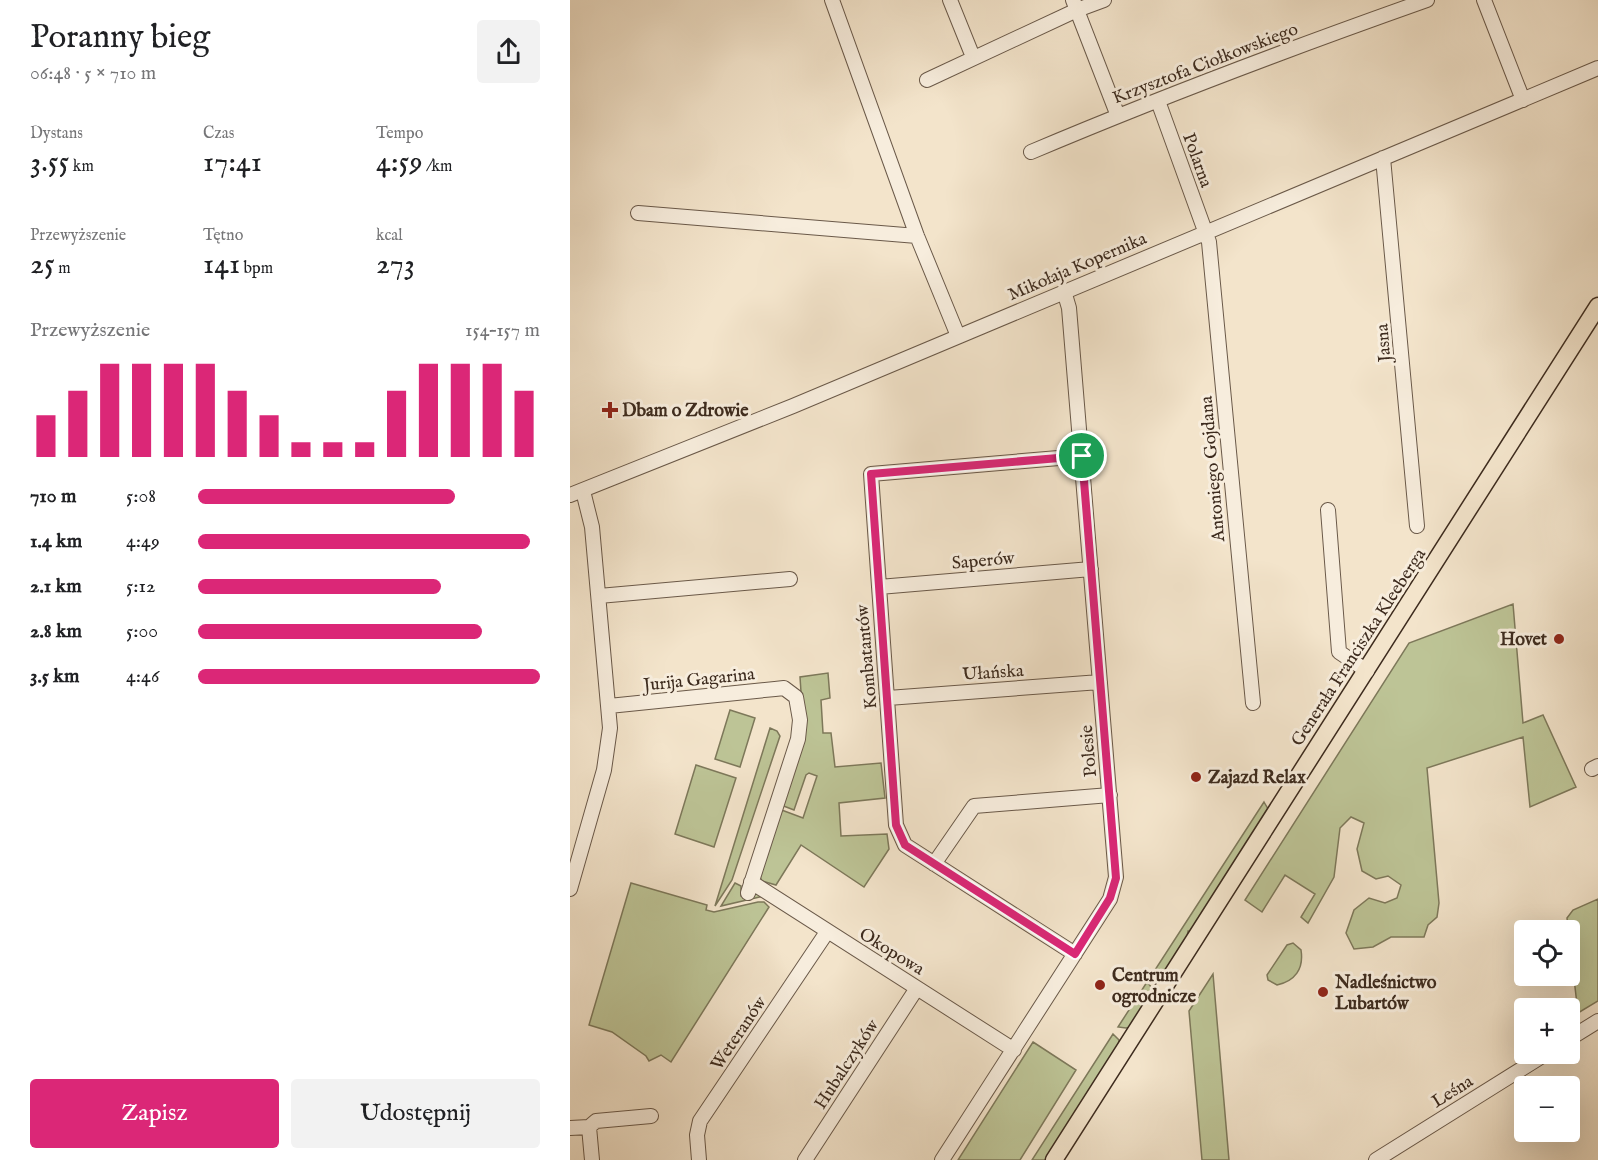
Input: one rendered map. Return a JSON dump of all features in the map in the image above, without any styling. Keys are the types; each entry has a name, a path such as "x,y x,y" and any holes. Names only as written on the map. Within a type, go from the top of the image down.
{"main road":[{"name":"Generała Franciszka Kleeberga","path":"1054,1160 1598,306"}],"street":[{"path":"832,0 917,236 958,336"},
{"path":"950,0 973,57"},
{"path":"927,80 1075,5 1104,0"},
{"name":"Krzysztofa Ciołkowskiego","path":"1031,152 1339,31 1427,0"},
{"path":"1484,0 1523,100"},
{"path":"1075,5 1118,116"},
{"name":"Mikołaja Kopernika","path":"577,493 1598,68"},
{"name":"Polarna","path":"1158,101 1206,232"},
{"name":"Jasna","path":"1383,158 1416,526"},
{"path":"638,213 917,236"},
{"name":"Antoniego Gojdana","path":"1206,232 1211,254 1253,703"},
{"name":"Polesie","path":"942,1160 1075,954 1110,898 1115,884 1116,870 1082,456 1069,308 1064,291"},
{"name":"Kombatantów","path":"1075,954 905,845 896,825 871,474 1082,456"},
{"path":"570,889 604,770 610,728 592,527 577,493"},
{"path":"1328,510 1339,652 1367,671"},
{"name":"Saperów","path":"879,587 1091,569"},
{"path":"599,596 790,579"},
{"name":"Ułańska","path":"888,698 1100,682"},
{"name":"Jurija Gagarina","path":"609,706 775,688 784,688 796,697 800,730 749,887"},
{"path":"934,864 974,806 1110,795"},
{"name":"Okopowa","path":"749,887 827,932 1014,1050"},
{"name":"Weteranów","path":"699,1160 697,1135 700,1121 827,932"},
{"name":"Hubalczyków","path":"805,1160 917,988"},
{"path":"1580,1032 1598,1021"},
{"name":"Leśna","path":"1376,1160 1529,1064"},
{"path":"570,1128 589,1127 596,1121 651,1116"},
{"path":"589,1127 592,1160"}],"green space":[{"path":"1513,604 1523,723 1543,715 1576,787 1530,807 1523,737 1427,768 1439,903 1437,917 1428,925 1424,937 1391,937 1373,947 1354,949 1346,933 1354,910 1369,898 1385,903 1397,898 1401,885 1388,876 1376,879 1362,871 1357,849 1364,823 1351,817 1340,828 1334,877 1308,923 1301,917 1315,894 1285,875 1262,912 1245,900 1409,643"},
{"path":"828,673 830,698 821,700 823,733 831,733 835,767 881,763 885,798 839,803 841,836 887,834 889,849 864,887 801,845 776,885 762,881 759,875 779,809 803,818 817,776 809,773 806,775 794,810 781,805 804,737 800,677"},
{"path":"730,710 755,718 740,767 715,759"},
{"path":"770,728 777,731 780,736 732,880 715,906"},
{"path":"696,765 736,778 714,847 675,834"},
{"path":"1264,802 1268,809 1192,931 1188,931 1187,937 1164,974 1158,976 1153,973"},
{"path":"631,883 707,905 706,910 714,912 758,902 764,902 769,907 671,1062 661,1055 649,1061 646,1056 612,1032 589,1025"},
{"path":"735,883 741,886 741,896 749,899 756,894 764,896 721,906"},
{"path":"1598,899 1598,1001 1580,1012 1580,998 1576,998 1575,986 1580,986 1580,920 1567,920 1567,918 1573,910"},
{"path":"1293,943 1301,950 1301,963 1297,973 1289,981 1277,985 1268,980 1267,975 1287,945"},
{"path":"1213,974 1229,1160 1202,1160 1189,1011"},
{"path":"1147,982 1152,988 1151,994 1131,1027 1118,1027"},
{"path":"1113,1034 1119,1040 1118,1047 1045,1160 1032,1160"},
{"path":"1033,1042 1076,1070 1020,1160 958,1160"}],"place":[{"name":"Dbam o Zdrowie","path":"610,410"},
{"name":"Hovet","path":"1559,639"},
{"name":"Zajazd Relax","path":"1196,777"},
{"name":"Centrum ogrodnicze","path":"1100,985"},
{"name":"Nadleśnictwo Lubartów","path":"1323,992"}],"route":[{"path":"1082,456 1116,878 1110,898 1075,954 905,845 899,835 896,825 871,474 1082,456"}]}
